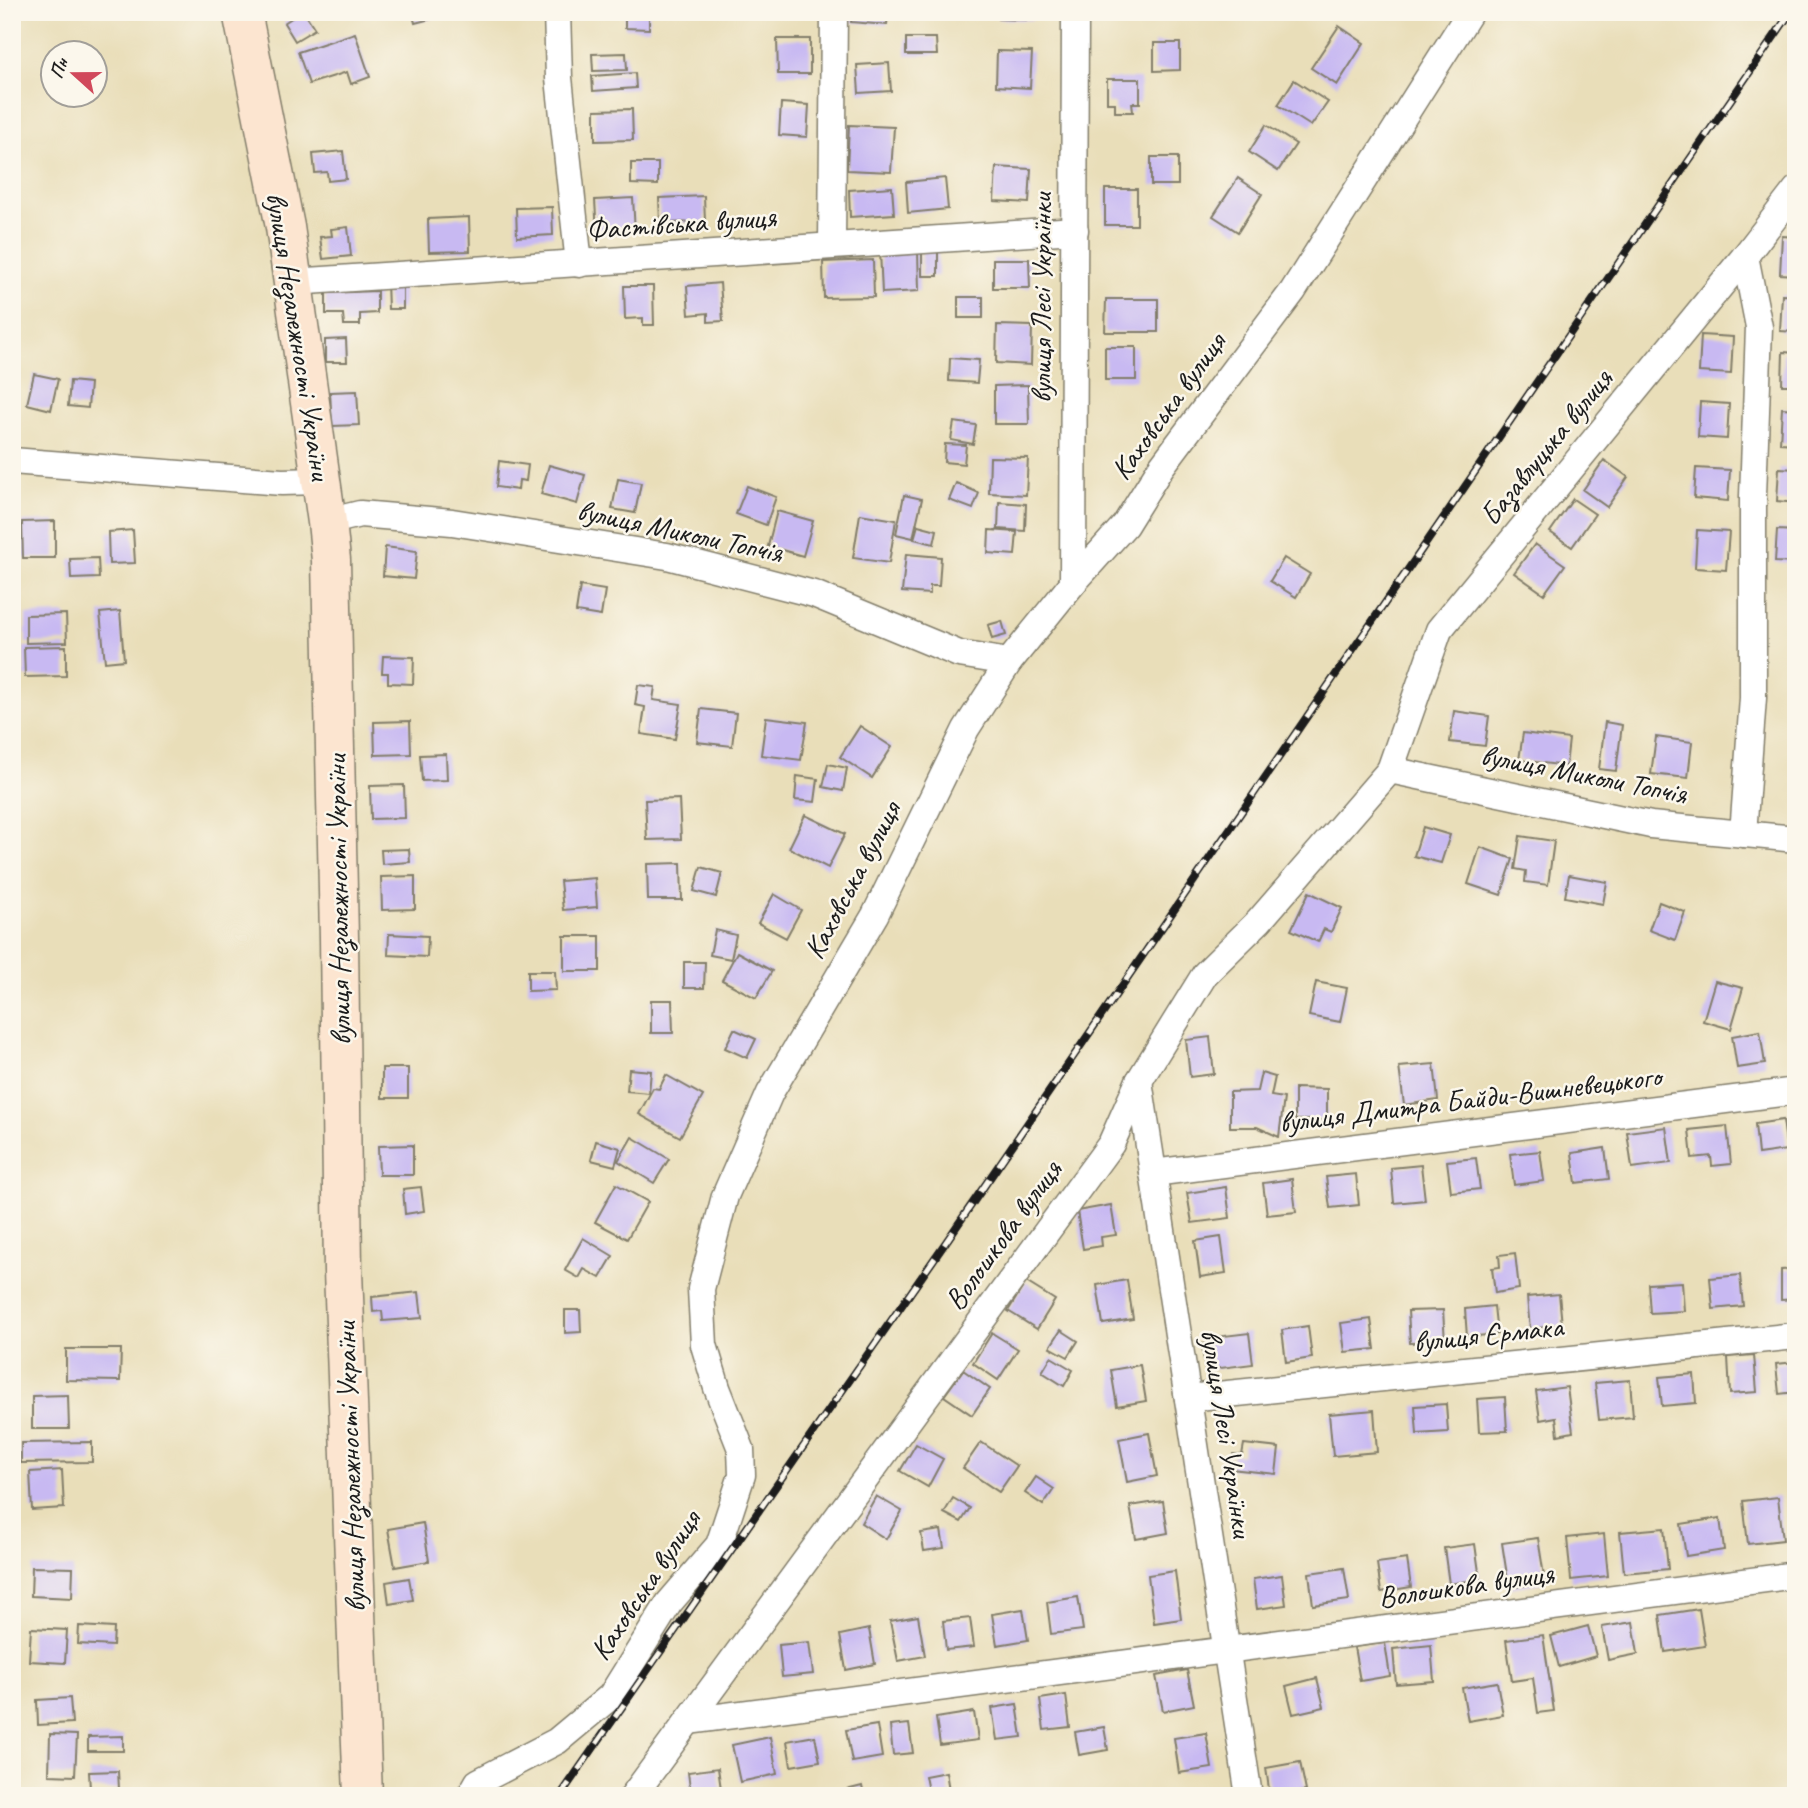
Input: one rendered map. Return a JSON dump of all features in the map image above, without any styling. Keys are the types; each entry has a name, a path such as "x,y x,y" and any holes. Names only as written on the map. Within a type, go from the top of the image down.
{"street":[{"name":"вулиця Незалежності України","path":"242,12 285,227 331,560 340,938 343,1271 363,1796"},
{"path":"557,12 559,78 579,264"},
{"path":"832,245 834,12"},
{"name":"вулиця Лесі Українки","path":"1073,583 1075,12"},
{"name":"Каховська вулиця","path":"470,1796 478,1782 557,1741 611,1696 669,1603 719,1545 743,1475 741,1449 717,1388 704,1345 701,1289 725,1196 770,1093 875,915 966,729 1009,662 1073,583 1125,525 1161,467 1293,291 1469,12"},
{"name":"Базавлуцька вулиця","path":"1390,770 1439,630 1796,190"},
{"name":"Фастівська вулиця","path":"292,282 1075,230"},
{"path":"1743,834 1753,698 1753,496 1759,327 1745,256"},
{"path":"12,461 282,482 321,481"},
{"name":"вулиця Миколи Топчія","path":"327,522 360,514 452,522 667,556 814,594 958,654 1009,662"},
{"name":"Волошкова вулиця","path":"633,1796 1111,1144 1139,1081 1205,974 1259,920 1373,793 1390,770"},
{"name":"вулиця Миколи Топчія","path":"1390,770 1651,825 1796,839"},
{"name":"вулиця Лесі Українки","path":"1139,1081 1249,1796"},
{"name":"вулиця Дмитра Байди-Вишневецького","path":"1153,1173 1796,1091"},
{"name":"вулиця Єрмака","path":"1188,1398 1796,1336"},
{"name":"Волошкова вулиця","path":"688,1721 1796,1575"}],"building":[{"path":"304,12 315,29 295,41 284,23"},
{"path":"412,12 445,12 446,15 415,23"},
{"path":"625,12 649,12 649,29 625,28"},
{"path":"852,12 888,12 887,25 851,22"},
{"path":"998,12 1034,12 1033,20 998,19"},
{"path":"1339,26 1364,43 1337,85 1311,68"},
{"path":"355,33 370,77 351,84 347,72 309,84 298,52"},
{"path":"906,38 936,38 937,55 906,55"},
{"path":"777,39 810,39 810,74 778,74"},
{"path":"1154,43 1180,43 1180,70 1154,71"},
{"path":"997,51 1032,52 1030,88 996,86"},
{"path":"626,53 627,70 593,71 592,54"},
{"path":"889,63 891,91 859,93 857,65"},
{"path":"635,73 636,88 593,91 592,76"},
{"path":"1107,79 1140,79 1140,103 1132,103 1133,112 1115,112 1115,103 1107,103"},
{"path":"1294,80 1328,102 1311,126 1278,105"},
{"path":"781,103 809,105 807,137 779,135"},
{"path":"632,109 633,140 595,141 595,110"},
{"path":"849,125 894,127 891,172 847,170"},
{"path":"1266,125 1296,144 1278,171 1249,152"},
{"path":"343,151 346,179 328,181 327,172 315,173 313,154"},
{"path":"1151,157 1178,157 1178,185 1151,185"},
{"path":"631,163 658,163 658,185 631,184"},
{"path":"996,167 1031,169 1029,203 994,201"},
{"path":"945,178 948,209 908,213 906,182"},
{"path":"1238,178 1262,194 1238,232 1213,216"},
{"path":"892,187 894,214 850,217 849,190"},
{"path":"1105,189 1137,189 1137,225 1105,225"},
{"path":"704,196 705,222 660,223 659,198"},
{"path":"633,198 635,232 597,234 595,200"},
{"path":"552,207 553,235 517,237 516,208"},
{"path":"469,217 470,251 429,252 428,219"},
{"path":"348,227 351,256 323,259 320,237 332,236 331,229"},
{"path":"1782,236 1796,237 1796,275 1780,274"},
{"path":"918,250 919,291 882,293 880,251"},
{"path":"922,250 938,250 938,276 922,276"},
{"path":"993,259 1029,259 1030,288 993,288"},
{"path":"873,260 874,297 824,298 823,262"},
{"path":"387,281 403,281 403,309 388,309"},
{"path":"720,283 723,321 708,322 708,313 689,315 687,286"},
{"path":"624,286 653,286 654,325 643,325 643,318 625,319"},
{"path":"377,291 377,313 360,314 360,325 344,325 343,314 326,314 326,293"},
{"path":"1782,295 1796,296 1796,332 1780,331"},
{"path":"958,297 983,297 983,318 958,318"},
{"path":"1106,299 1158,299 1158,332 1105,332"},
{"path":"997,325 1032,326 1031,365 996,363"},
{"path":"1701,335 1733,337 1731,374 1699,372"},
{"path":"346,339 347,362 325,362 325,340"},
{"path":"1105,347 1136,347 1136,380 1105,380"},
{"path":"1783,352 1796,353 1796,385 1782,385"},
{"path":"950,358 979,360 977,383 949,381"},
{"path":"34,374 58,379 51,410 27,404"},
{"path":"70,381 90,383 88,408 68,406"},
{"path":"1028,385 1029,424 994,424 994,386"},
{"path":"357,391 359,425 332,426 330,392"},
{"path":"1700,402 1729,404 1727,439 1698,437"},
{"path":"1782,408 1796,409 1796,444 1780,443"},
{"path":"954,422 976,425 973,444 951,440"},
{"path":"945,444 966,445 964,464 944,462"},
{"path":"990,457 1028,458 1026,495 989,493"},
{"path":"1604,460 1628,477 1607,507 1583,490"},
{"path":"499,461 528,465 526,481 519,480 518,490 496,487"},
{"path":"549,465 585,475 577,504 541,494"},
{"path":"1696,468 1730,470 1728,501 1694,498"},
{"path":"1779,468 1796,469 1796,503 1777,501"},
{"path":"618,479 641,483 635,513 612,509"},
{"path":"956,483 979,493 973,509 949,500"},
{"path":"747,486 776,497 766,525 736,514"},
{"path":"904,495 922,499 913,538 896,534"},
{"path":"1573,499 1595,514 1572,547 1550,532"},
{"path":"999,502 1026,504 1025,531 998,529"},
{"path":"777,511 813,521 803,556 768,546"},
{"path":"860,514 896,520 889,563 853,558"},
{"path":"55,521 55,558 23,558 22,522"},
{"path":"918,525 937,530 934,544 914,539"},
{"path":"133,530 135,563 109,564 108,532"},
{"path":"989,530 1017,532 1015,555 988,553"},
{"path":"1697,530 1729,532 1726,570 1695,568"},
{"path":"1777,530 1796,531 1796,563 1775,562"},
{"path":"1535,544 1565,565 1544,594 1514,573"},
{"path":"385,547 417,551 414,579 383,576"},
{"path":"906,554 941,557 939,586 930,586 930,594 902,592"},
{"path":"98,558 99,578 71,579 70,559"},
{"path":"1284,558 1310,574 1296,597 1270,581"},
{"path":"580,586 605,590 601,616 576,612"},
{"path":"120,611 124,660 105,662 100,613"},
{"path":"66,614 67,642 26,643 26,615"},
{"path":"1002,621 1006,635 992,639 988,625"},
{"path":"66,646 66,676 25,677 24,647"},
{"path":"383,656 414,657 413,684 388,683 388,673 382,673"},
{"path":"638,685 655,687 653,700 681,704 675,739 641,734 645,707 635,705"},
{"path":"701,709 736,713 732,746 697,742"},
{"path":"1454,711 1489,716 1485,746 1450,742"},
{"path":"1794,711 1796,736 1791,736"},
{"path":"766,717 807,722 801,760 761,755"},
{"path":"410,721 411,754 375,755 374,722"},
{"path":"1605,722 1622,725 1616,771 1599,769"},
{"path":"860,726 892,747 872,778 840,757"},
{"path":"1523,733 1569,739 1566,766 1519,760"},
{"path":"1656,737 1692,742 1688,778 1651,774"},
{"path":"446,754 447,780 422,781 420,755"},
{"path":"828,764 847,768 843,791 823,787"},
{"path":"797,776 818,779 815,802 795,800"},
{"path":"404,785 405,818 371,819 370,786"},
{"path":"679,799 681,839 647,840 645,800"},
{"path":"805,815 845,834 828,868 789,848"},
{"path":"1423,827 1450,835 1441,863 1414,856"},
{"path":"1520,836 1554,841 1548,885 1525,882 1526,871 1515,869"},
{"path":"1480,847 1513,859 1501,895 1468,884"},
{"path":"409,849 410,862 382,864 381,850"},
{"path":"681,863 682,900 648,900 647,864"},
{"path":"701,867 722,873 716,897 694,891"},
{"path":"1569,875 1607,882 1603,904 1565,897"},
{"path":"415,876 415,909 382,910 381,877"},
{"path":"595,878 597,907 563,910 560,881"},
{"path":"1309,892 1342,908 1331,932 1324,929 1318,942 1291,930"},
{"path":"774,894 801,910 786,938 758,923"},
{"path":"1659,902 1685,912 1675,940 1649,930"},
{"path":"715,930 736,935 731,959 710,955"},
{"path":"389,934 428,936 427,957 388,955"},
{"path":"564,936 600,936 600,971 564,971"},
{"path":"737,952 772,971 756,998 722,980"},
{"path":"684,962 705,962 704,988 684,988"},
{"path":"528,971 555,971 556,990 528,991"},
{"path":"1715,981 1743,988 1731,1029 1703,1021"},
{"path":"1316,982 1347,988 1340,1022 1309,1016"},
{"path":"651,1000 672,1000 673,1033 651,1033"},
{"path":"734,1029 756,1039 747,1058 725,1048"},
{"path":"1760,1031 1765,1064 1737,1068 1732,1036"},
{"path":"1210,1037 1214,1074 1190,1077 1186,1040"},
{"path":"1434,1064 1438,1100 1404,1105 1399,1067"},
{"path":"382,1068 408,1068 408,1098 382,1098"},
{"path":"629,1069 651,1071 649,1093 627,1091"},
{"path":"1261,1073 1275,1077 1271,1096 1284,1098 1279,1137 1257,1127 1230,1127 1230,1092 1257,1091"},
{"path":"666,1075 703,1096 680,1137 639,1114 653,1088 659,1089"},
{"path":"1295,1088 1327,1089 1327,1120 1295,1120"},
{"path":"1783,1120 1787,1150 1758,1154 1755,1124"},
{"path":"1727,1126 1731,1164 1712,1166 1711,1156 1692,1158 1689,1130"},
{"path":"1666,1127 1671,1163 1632,1168 1627,1132"},
{"path":"632,1137 669,1159 654,1183 618,1161"},
{"path":"596,1141 620,1148 615,1166 591,1160"},
{"path":"413,1145 413,1175 379,1175 378,1146"},
{"path":"1605,1148 1609,1179 1576,1183 1572,1153"},
{"path":"1540,1151 1544,1181 1514,1185 1510,1154"},
{"path":"1476,1158 1480,1189 1451,1192 1447,1161"},
{"path":"1421,1165 1425,1200 1394,1203 1391,1168"},
{"path":"1356,1174 1359,1205 1330,1208 1326,1177"},
{"path":"1292,1179 1296,1212 1267,1215 1263,1183"},
{"path":"616,1184 648,1202 627,1239 595,1222"},
{"path":"421,1187 424,1211 405,1214 403,1189"},
{"path":"1226,1187 1230,1218 1192,1223 1187,1193"},
{"path":"1111,1205 1116,1235 1101,1237 1102,1246 1083,1249 1077,1211"},
{"path":"1221,1237 1226,1273 1200,1277 1195,1241"},
{"path":"583,1238 613,1256 600,1278 584,1269 579,1278 565,1270"},
{"path":"1515,1253 1519,1289 1495,1293 1492,1268 1500,1267 1499,1255"},
{"path":"1796,1269 1796,1299 1781,1300 1781,1270"},
{"path":"1740,1275 1743,1306 1713,1309 1710,1278"},
{"path":"1127,1280 1133,1319 1103,1324 1097,1285"},
{"path":"1026,1282 1055,1300 1037,1329 1008,1311"},
{"path":"1682,1282 1684,1311 1650,1313 1648,1284"},
{"path":"419,1292 422,1318 383,1321 382,1311 373,1312 372,1297"},
{"path":"1559,1294 1562,1325 1530,1329 1527,1297"},
{"path":"1494,1306 1497,1334 1467,1337 1465,1309"},
{"path":"565,1310 580,1310 581,1332 565,1333"},
{"path":"1443,1310 1445,1342 1410,1343 1408,1311"},
{"path":"1371,1319 1375,1349 1345,1352 1341,1323"},
{"path":"1308,1326 1312,1358 1286,1362 1282,1330"},
{"path":"1061,1330 1078,1341 1068,1357 1050,1347"},
{"path":"992,1333 1018,1349 998,1380 973,1363"},
{"path":"1249,1333 1253,1364 1205,1370 1202,1344 1216,1343 1215,1337"},
{"path":"66,1349 121,1349 120,1381 66,1380"},
{"path":"1754,1355 1757,1392 1730,1394 1728,1357"},
{"path":"1051,1357 1073,1370 1064,1386 1042,1372"},
{"path":"1796,1362 1796,1392 1779,1394 1776,1364"},
{"path":"1140,1365 1146,1401 1117,1406 1111,1370"},
{"path":"963,1370 990,1389 972,1415 944,1396"},
{"path":"1694,1374 1696,1403 1662,1406 1659,1377"},
{"path":"1630,1380 1633,1417 1599,1420 1595,1383"},
{"path":"1567,1387 1573,1432 1558,1435 1556,1417 1540,1420 1536,1391"},
{"path":"68,1395 69,1429 32,1429 32,1396"},
{"path":"1505,1397 1507,1431 1479,1432 1477,1399"},
{"path":"1446,1404 1448,1432 1417,1434 1415,1406"},
{"path":"1374,1410 1377,1452 1333,1456 1329,1414"},
{"path":"1149,1433 1157,1476 1127,1482 1119,1439"},
{"path":"92,1442 92,1462 21,1463 21,1443"},
{"path":"981,1442 1017,1466 999,1492 963,1468"},
{"path":"916,1444 943,1459 928,1487 900,1471"},
{"path":"1244,1444 1279,1448 1276,1474 1231,1469 1233,1454 1242,1455"},
{"path":"62,1470 64,1508 32,1510 30,1472"},
{"path":"1036,1477 1054,1489 1043,1505 1025,1493"},
{"path":"876,1496 902,1511 886,1539 861,1523"},
{"path":"1778,1497 1783,1540 1748,1544 1743,1501"},
{"path":"953,1498 970,1508 961,1522 944,1513"},
{"path":"1163,1501 1168,1533 1136,1539 1130,1506"},
{"path":"1720,1518 1724,1550 1686,1556 1681,1524"},
{"path":"423,1523 429,1561 395,1567 388,1529"},
{"path":"1664,1528 1668,1569 1624,1573 1620,1532"},
{"path":"941,1530 944,1548 924,1551 921,1533"},
{"path":"1604,1534 1608,1576 1571,1580 1567,1538"},
{"path":"1538,1538 1545,1582 1509,1588 1502,1543"},
{"path":"1475,1544 1480,1579 1449,1584 1444,1548"},
{"path":"1407,1559 1411,1587 1381,1592 1377,1563"},
{"path":"32,1567 73,1568 72,1598 31,1596"},
{"path":"1344,1568 1349,1600 1313,1605 1309,1573"},
{"path":"1175,1571 1181,1619 1154,1623 1148,1575"},
{"path":"1282,1575 1286,1605 1257,1609 1253,1579"},
{"path":"409,1578 413,1600 389,1604 386,1582"},
{"path":"1078,1597 1083,1630 1051,1634 1047,1602"},
{"path":"1023,1609 1028,1640 997,1645 992,1614"},
{"path":"1699,1609 1705,1646 1665,1652 1660,1615"},
{"path":"918,1616 925,1656 898,1661 890,1621"},
{"path":"970,1618 974,1647 946,1650 943,1621"},
{"path":"1633,1622 1638,1654 1608,1660 1602,1627"},
{"path":"79,1626 114,1628 113,1646 78,1644"},
{"path":"1588,1626 1596,1656 1559,1667 1551,1636"},
{"path":"31,1628 67,1630 65,1663 29,1661"},
{"path":"869,1629 875,1664 846,1670 840,1635"},
{"path":"1543,1635 1554,1711 1538,1713 1533,1678 1512,1681 1506,1640"},
{"path":"809,1642 813,1674 782,1677 779,1645"},
{"path":"1385,1643 1390,1676 1360,1681 1354,1647"},
{"path":"1431,1645 1434,1681 1396,1684 1393,1649"},
{"path":"1187,1670 1194,1705 1163,1711 1156,1676"},
{"path":"1317,1678 1324,1707 1293,1714 1286,1686"},
{"path":"1497,1682 1503,1715 1468,1721 1462,1688"},
{"path":"1066,1695 1070,1727 1044,1730 1040,1699"},
{"path":"70,1698 72,1723 38,1725 37,1700"},
{"path":"1017,1704 1022,1737 997,1740 992,1708"},
{"path":"974,1712 978,1740 940,1745 936,1718"},
{"path":"909,1724 913,1753 893,1755 890,1726"},
{"path":"877,1725 882,1757 852,1762 846,1730"},
{"path":"1104,1727 1108,1750 1079,1755 1075,1732"},
{"path":"1206,1733 1212,1768 1179,1773 1174,1738"},
{"path":"50,1734 77,1735 75,1776 49,1775"},
{"path":"123,1736 123,1751 88,1751 88,1737"},
{"path":"815,1736 820,1761 791,1766 787,1741"},
{"path":"770,1737 777,1774 740,1782 732,1745"},
{"path":"1300,1762 1306,1791 1270,1796 1266,1768"},
{"path":"718,1768 722,1796 691,1796 688,1772"},
{"path":"118,1771 119,1789 90,1789 89,1772"},
{"path":"946,1772 950,1796 929,1796 925,1776"},
{"path":"862,1786 864,1796 847,1796 846,1790"},
{"path":"1796,1786 1796,1796 1783,1796 1782,1792"}],"railway":[{"path":"560,1796 948,1239 1791,12"}]}
